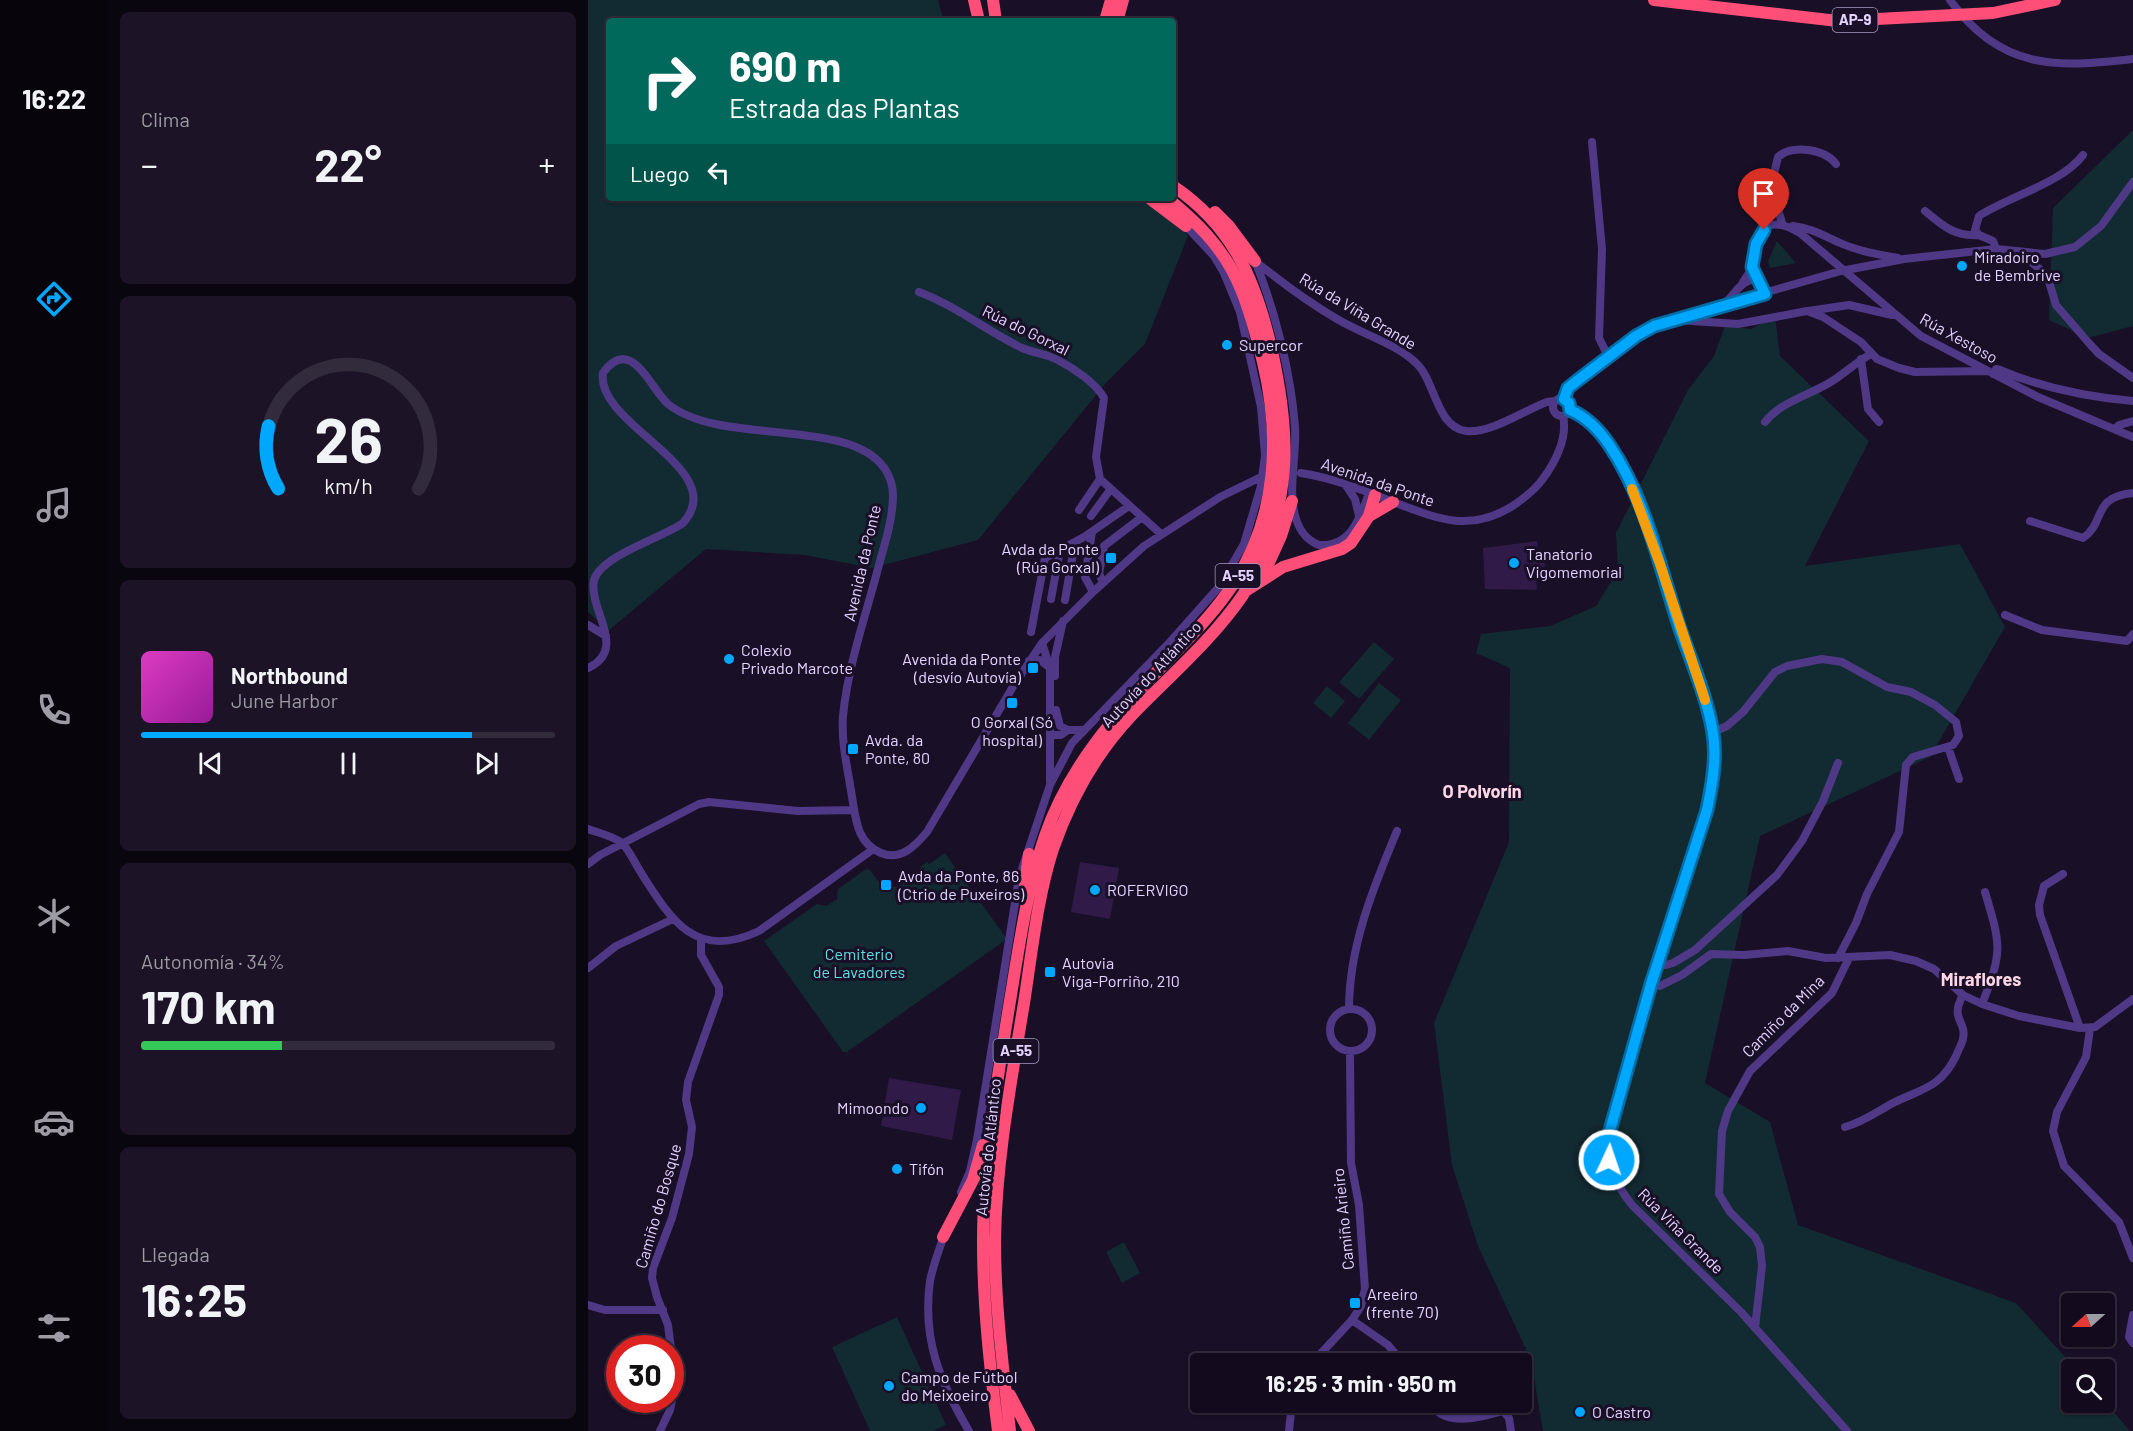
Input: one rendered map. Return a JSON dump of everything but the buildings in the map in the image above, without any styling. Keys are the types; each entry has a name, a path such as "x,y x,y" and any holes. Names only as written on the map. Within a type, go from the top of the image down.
{"highway":[{"path":"974,0 978,18"},
{"path":"1106,18 1111,0"},
{"path":"1118,18 1123,0"},
{"name":"AP-9","path":"1654,0 1838,21 1993,13 2055,0"},
{"path":"993,2 996,18"},
{"path":"993,2 1003,18"},
{"path":"1176,188 1195,195 1213,210 1229,226 1255,261"},
{"name":"Autovía do Atlántico","path":"1011,1431 997,1306 995,1239 1000,1161 1037,922 1051,855 1071,804 1106,747 1133,714 1213,632 1246,591 1276,520 1284,483 1286,451 1283,405 1266,327 1250,276 1238,254 1218,227 1176,188"},
{"path":"1153,201 1186,226"},
{"name":"Autovía do Atlántico","path":"998,1431 984,1306 983,1239 991,1115 1022,923 1046,835 1065,789 1106,728 1199,627 1234,583 1255,542 1268,500 1274,454 1272,414 1264,368 1246,300 1230,265 1219,248 1206,231 1171,201"},
{"path":"1246,591 1261,579 1296,561 1342,549 1351,543 1372,494"},
{"path":"1261,579 1281,536 1292,501"},
{"path":"1364,516 1393,502"},
{"path":"1022,923 1029,854"},
{"path":"943,1238 973,1180 991,1115"},
{"path":"1002,1362 1011,1400 1029,1431"}],"street":[{"path":"1950,0 1977,31 2004,49 2039,62 2074,65 2133,59"},
{"path":"1592,142 1602,249 1599,339 1608,356"},
{"path":"1784,224 1771,186 1778,157 1788,150 1817,152 1828,156 1836,164"},
{"path":"1996,249 1993,242 1975,230 1979,216 2000,202 2065,172 2083,155"},
{"path":"1564,399 1568,388 1608,356 1636,336 1669,320 1852,269 1904,259 1996,249 2030,253 2058,252 2075,247 2101,226 2133,182"},
{"path":"1925,211 1952,231 1964,236 1980,235"},
{"path":"1742,300 1741,286 1752,267 1760,236 1768,227 1784,224 1811,228 1862,251 1904,259"},
{"name":"Rúa Xestoso","path":"1784,224 1800,233 1893,315 1921,336 2038,397 2133,437"},
{"path":"969,1431 941,1380 930,1335 930,1281 943,1238 970,1171 1020,878 1050,785 1072,743 1170,642 1219,587 1244,544 1261,486 1264,455 1261,407 1240,312 1224,273 1214,256 1186,226"},
{"path":"2030,253 2031,262 2047,275 2056,305 2094,350 2133,378"},
{"path":"1255,261 1263,281 1285,367 1295,426 1296,454 1292,501 1300,530 1306,538 1319,545 1333,544 1347,537 1364,516 1345,483"},
{"name":"Rúa da Viña Grande","path":"1255,261 1337,319 1417,364 1447,418 1458,428 1467,431 1498,424 1534,408"},
{"path":"1752,267 1765,294"},
{"path":"1263,281 1272,274"},
{"path":"1720,306 1750,279 1757,280"},
{"name":"Rúa do Gorxal","path":"920,292 939,300 1024,349 1057,359 1099,390 1104,398 1096,457 1100,479"},
{"path":"1669,320 1738,324 1849,305 1893,315"},
{"path":"1807,311 1822,317 1861,342 1877,359 1915,372 1991,372 1996,369 2014,376 2109,399 2133,401"},
{"path":"1765,422 1777,409 1831,382 1871,354"},
{"path":"1861,359 1868,410 1879,422"},
{"name":"Avenida da Ponte","path":"606,636 594,603 594,580 602,568 615,558 683,523 690,516 693,507 691,488 681,470 623,416 604,391 603,373 612,363 630,360 637,364 662,399 683,413 713,423 848,442 873,456 891,481 893,495 890,524 850,677 843,717 844,748 857,827 872,849"},
{"path":"1534,408 1547,402 1564,399"},
{"path":"1564,399 1569,403 1567,413"},
{"path":"1554,412 1555,401"},
{"name":"Rúa Viña Grande","path":"1534,408 1583,416 1597,429 1621,464 1660,564 1713,732 1714,759 1707,810 1651,984 1609,1134 1611,1172 1632,1205 1755,1328 1846,1431"},
{"name":"Avenida da Ponte","path":"1301,473 1324,476 1345,483 1433,518 1447,521 1470,521 1504,511 1525,498 1548,472 1562,442 1567,413"},
{"path":"2115,429 2119,425 2133,421"},
{"path":"588,829 623,844 657,898 673,919 693,937 701,940 745,938 759,931 872,849 886,855 900,854 914,847 927,832 1042,643 1103,582 1161,534 1220,497 1259,478"},
{"path":"1079,510 1100,479 1161,534"},
{"path":"1091,516 1110,490"},
{"path":"2030,521 2083,538 2088,534 2108,500 2133,493"},
{"path":"1031,632 1045,558 1092,532 1129,506"},
{"path":"1103,582 1099,574 1104,546 1142,517"},
{"path":"1092,532 1085,577 1093,592"},
{"path":"1065,600 1075,542"},
{"path":"1051,599 1060,550"},
{"path":"2005,615 2042,630 2127,641 2133,634"},
{"path":"1063,621 1055,657 1056,717 1060,726 1068,730 1084,730"},
{"path":"588,625 606,636 603,657 588,668"},
{"path":"1042,643 1050,668 1052,735 1050,785"},
{"path":"1042,643 1051,649 1055,657"},
{"path":"1713,732 1727,726 1743,712 1775,672 1787,666 1822,659 1842,663 1876,682 1911,692 1935,705 1959,727 1959,736 1953,745 1913,757 1906,765 1899,832 1866,894 1856,923 1838,958"},
{"path":"1029,661 1040,660 1050,668"},
{"path":"1052,735 1061,735 1068,730"},
{"path":"1948,747 1959,779"},
{"path":"1658,963 1666,965 1673,963 1695,950 1777,875 1800,846 1823,801 1838,763"},
{"path":"588,864 600,855 699,804 709,802 798,811 854,810"},
{"path":"1350,1009 1349,982 1369,898 1397,831"},
{"path":"2063,874 2044,886 2039,905 2040,915 2085,1028 2086,1057 2057,1112 2053,1131 2064,1166 2119,1222 2133,1258"},
{"path":"1982,1004 1999,954 1998,938 1985,892"},
{"path":"588,969 623,942 673,919"},
{"name":"Camiño do Bosque","path":"660,1431 670,1410 673,1389 671,1340 652,1278 652,1268 672,1218 689,1154 692,1127 686,1100 688,1082 719,995 719,987 701,955 701,940"},
{"path":"1651,984 1660,986 1682,975 1717,952 1744,955 1788,951 1838,958 1890,955 1916,961 1934,969 1963,995 1982,1004 2019,1016 2085,1028 2095,1028 2133,999"},
{"name":"Camiño da Mina","path":"1755,1328 1762,1266 1760,1247 1755,1237 1730,1212 1719,1194 1722,1131 1728,1111 1750,1071 1832,993 1850,958"},
{"path":"1845,1127 1868,1119 1898,1100 1932,1086 1940,1079 1951,1066 1963,1040 1964,1033 1957,1015 1957,1007 1963,995"},
{"path":"1350,1009 1363,1013 1371,1023 1372,1030 1368,1043 1357,1051 1350,1052 1337,1046 1330,1034 1330,1027 1337,1015 1350,1009"},
{"name":"Camiño Arieiro","path":"1321,1353 1352,1320 1361,1306 1365,1289 1359,1205 1351,1163 1350,1052"},
{"path":"588,1305 605,1310 663,1310"},
{"path":"2133,1315 2129,1337 2133,1344"},
{"path":"1352,1320 1388,1345 1395,1353"},
{"path":"1289,1431 1291,1413"},
{"path":"1439,1413 1456,1418 1476,1418 1495,1413"},
{"path":"1505,1413 1509,1418 1511,1431"}],"green space":[{"path":"588,0 938,0 943,18 606,18 606,201 1161,201 1174,210 1188,236 1145,344 1105,384 978,540 872,568 805,555 706,549 608,631 588,612"},
{"path":"2133,130 2133,326 2088,338 2049,320 2053,208"},
{"path":"1777,241 1796,263 1770,268 1768,261"},
{"path":"1775,316 1780,356 1869,441 1805,566 1960,544 2005,627 1930,757 1760,836 1705,1083 1770,1122 1798,1225 2016,1303 2067,1359 2061,1359 2061,1413 2114,1413 2130,1431 1543,1431 1532,1366 1532,1353 1528,1353 1478,1246 1452,1165 1434,1023 1509,842 1510,668 1476,653 1481,634 1550,626 1596,606 1618,570 1616,533 1688,390 1714,356 1725,326 1751,329"},
{"path":"1374,642 1394,659 1359,699 1339,682"},
{"path":"1379,683 1401,700 1369,740 1348,723"},
{"path":"1327,686 1345,701 1331,718 1313,703"},
{"name":"Cemiterio de Lavadores","path":"945,853 1007,939 847,1052 843,1052 764,941 817,904 826,906 837,899 838,889 866,869 870,870 881,885 898,887 922,870 920,867"},
{"path":"1124,1242 1140,1273 1122,1283 1106,1252"},
{"name":"Campo de Fútbol do Meixoeiro","path":"897,1317 946,1425 933,1431 870,1431 832,1347"}],"slow traffic":[{"path":"1632,489 1660,564 1705,700"}],"place":[{"name":"Miradoiro de Bembrive","path":"1962,266"},
{"name":"Supercor","path":"1227,345"},
{"name":"Avda da Ponte (Rúa Gorxal)","path":"1111,558"},
{"name":"Tanatorio Vigomemorial","path":"1514,563"},
{"name":"Colexio Privado Marcote","path":"729,659"},
{"name":"Avenida da Ponte (desvío Autovía)","path":"1033,668"},
{"name":"O Gorxal (Só hospital)","path":"1012,703"},
{"name":"Avda. da Ponte, 80","path":"853,749"},
{"name":"Avda da Ponte, 86 (Ctrio de Puxeiros)","path":"886,885"},
{"name":"ROFERVIGO","path":"1095,890"},
{"name":"Autovia Viga-Porriño, 210","path":"1050,972"},
{"name":"Mimoondo","path":"921,1108"},
{"name":"Tifón","path":"897,1169"},
{"name":"Areeiro (frente 70)","path":"1355,1303"},
{"name":"Campo de Fútbol do Meixoeiro","path":"889,1386"},
{"name":"O Castro","path":"1580,1412"}],"district":[{"name":"O Polvorín","path":"1482,792"},
{"name":"Miraflores","path":"1981,980"}],"route":[{"path":"1609,1160 1609,1134 1651,984 1707,810 1714,745 1713,732 1702,692 1638,503 1610,445 1583,416 1570,410 1569,403 1564,399 1568,388 1636,336 1654,326 1765,294 1752,267 1756,244 1764,230"}]}
